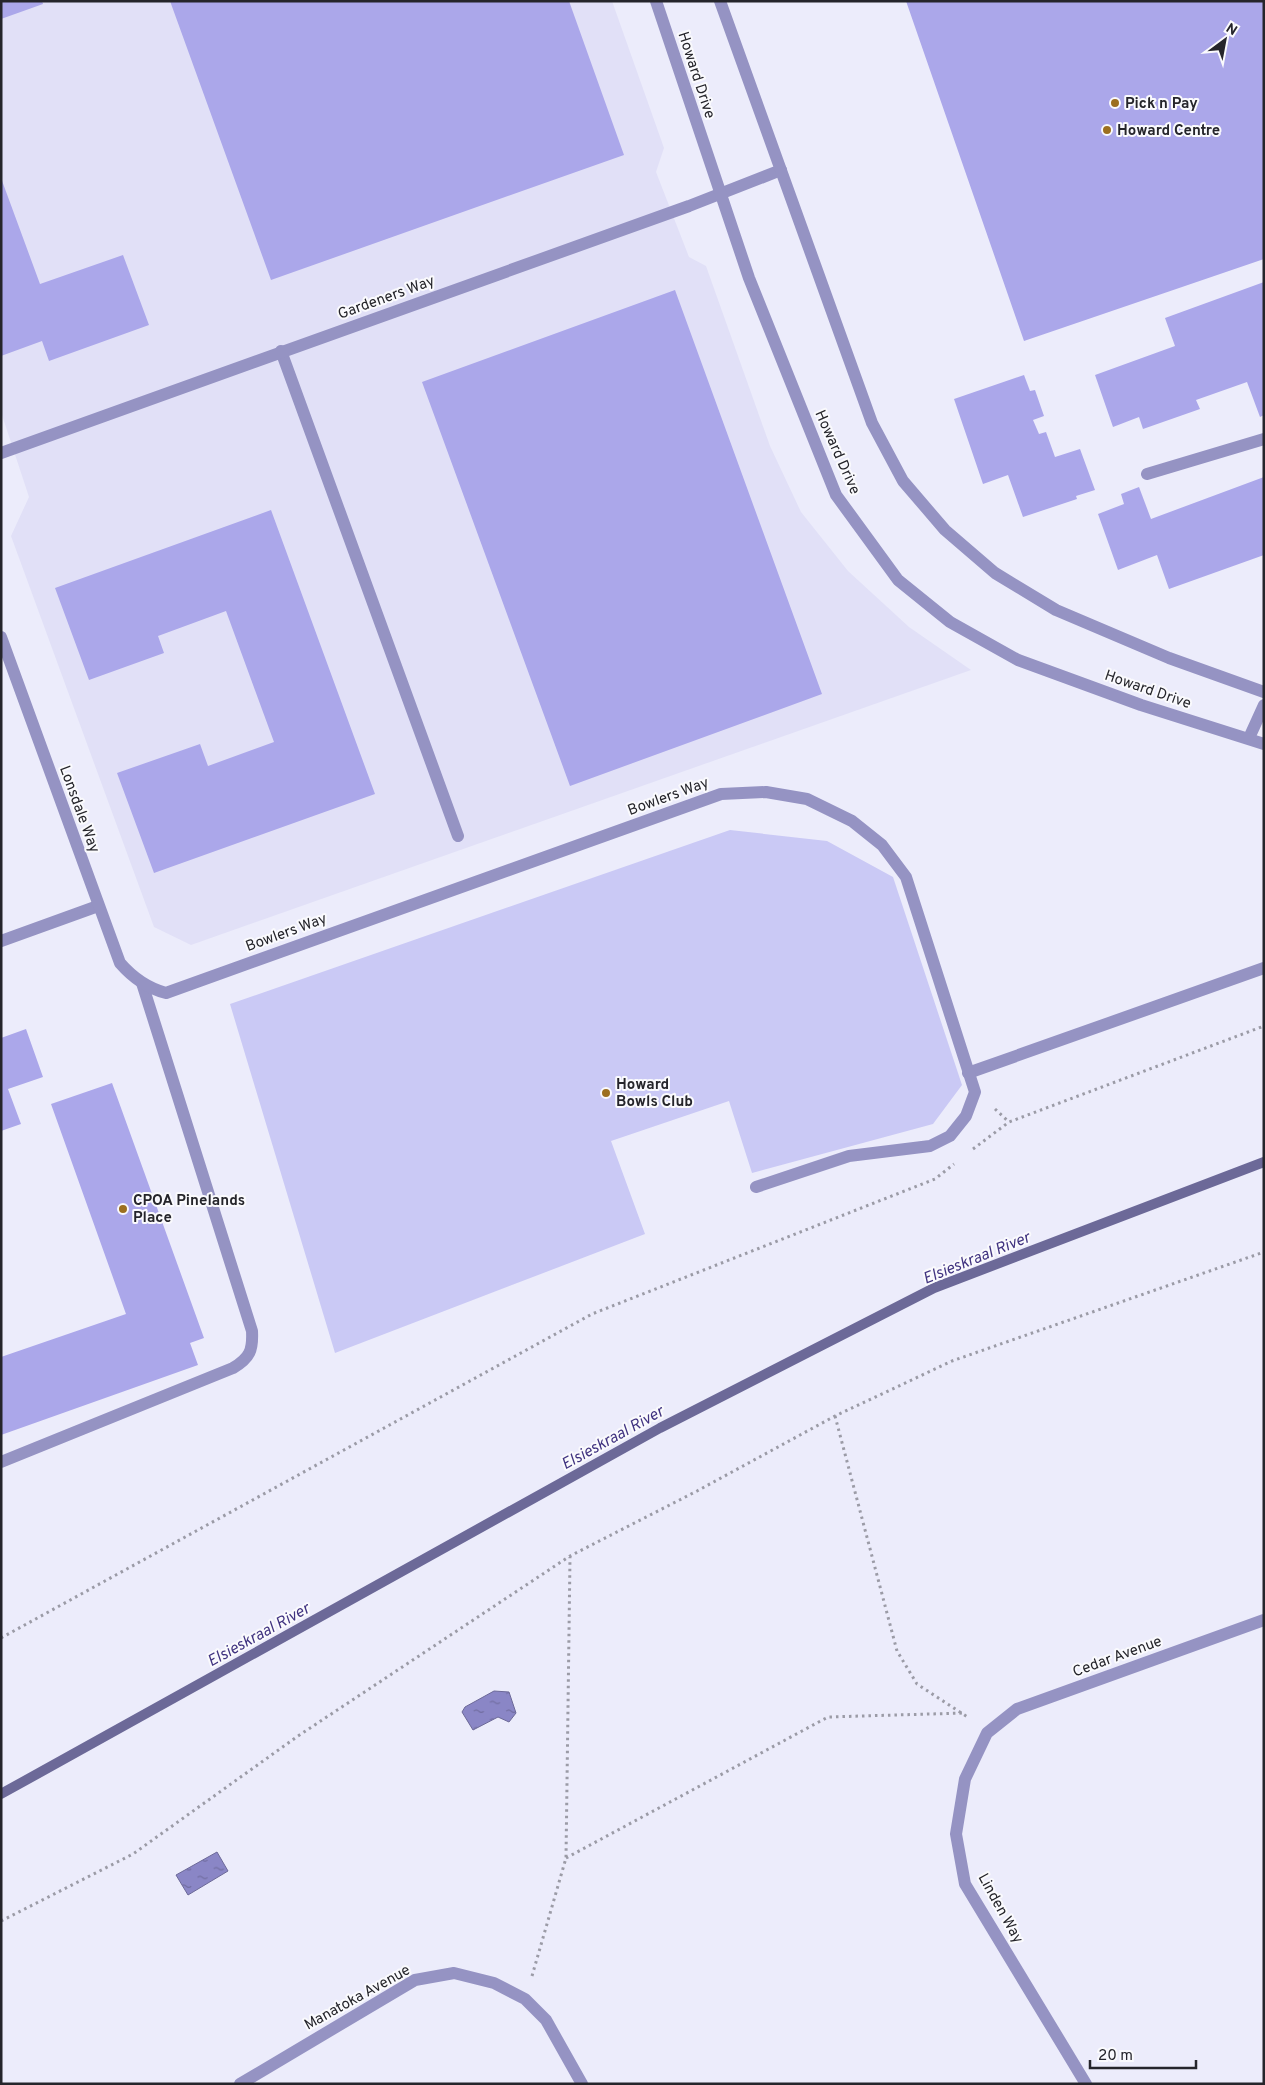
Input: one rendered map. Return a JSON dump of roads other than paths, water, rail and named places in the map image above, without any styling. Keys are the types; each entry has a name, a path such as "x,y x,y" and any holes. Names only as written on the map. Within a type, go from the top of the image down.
{"street":[{"name":"Howard Drive","path":"656,1 749,278 836,495 898,580 950,622 1018,660 1141,705 1264,744"},
{"path":"720,1 872,423 903,481 945,530 995,573 1056,610 1169,658 1264,692"},
{"name":"Gardeners Way","path":"1,453 781,170"},
{"path":"281,351 458,836"},
{"path":"1147,474 1264,439"},
{"name":"Lonsdale Way","path":"1,637 120,963 130,975 142,983"},
{"path":"1249,738 1264,705"},
{"name":"Bowlers Way","path":"142,983 154,990 166,993 721,794 766,792 807,799 852,821 882,845 906,877 975,1092 966,1116 950,1136 930,1146 849,1156 756,1187"},
{"path":"1,941 98,906"},
{"path":"968,1073 1264,968"},
{"path":"1,1462 233,1368 244,1361 253,1346 252,1331 142,983"},
{"name":"Cedar Avenue","path":"987,1733 1017,1709 1264,1620"},
{"name":"Linden Way","path":"987,1733 965,1779 956,1834 965,1884 1086,2084"},
{"name":"Manatoka Avenue","path":"240,2084 415,1980 454,1973 494,1983 525,1999 546,2020 582,2084"}],"water":[{"path":"494,1691 509,1692 516,1713 509,1722 498,1717 473,1730 462,1712 465,1707"},
{"path":"217,1852 228,1871 188,1895 176,1875"}],"waterway":[{"name":"Elsieskraal River","path":"1,1794 660,1428 934,1288 1264,1162"}],"place":[{"name":"Pick n Pay","path":"1115,103"},
{"name":"Howard Centre","path":"1107,130"},
{"name":"Howard Bowls Club","path":"606,1093"},
{"name":"CPOA Pinelands Place","path":"123,1209"}]}
